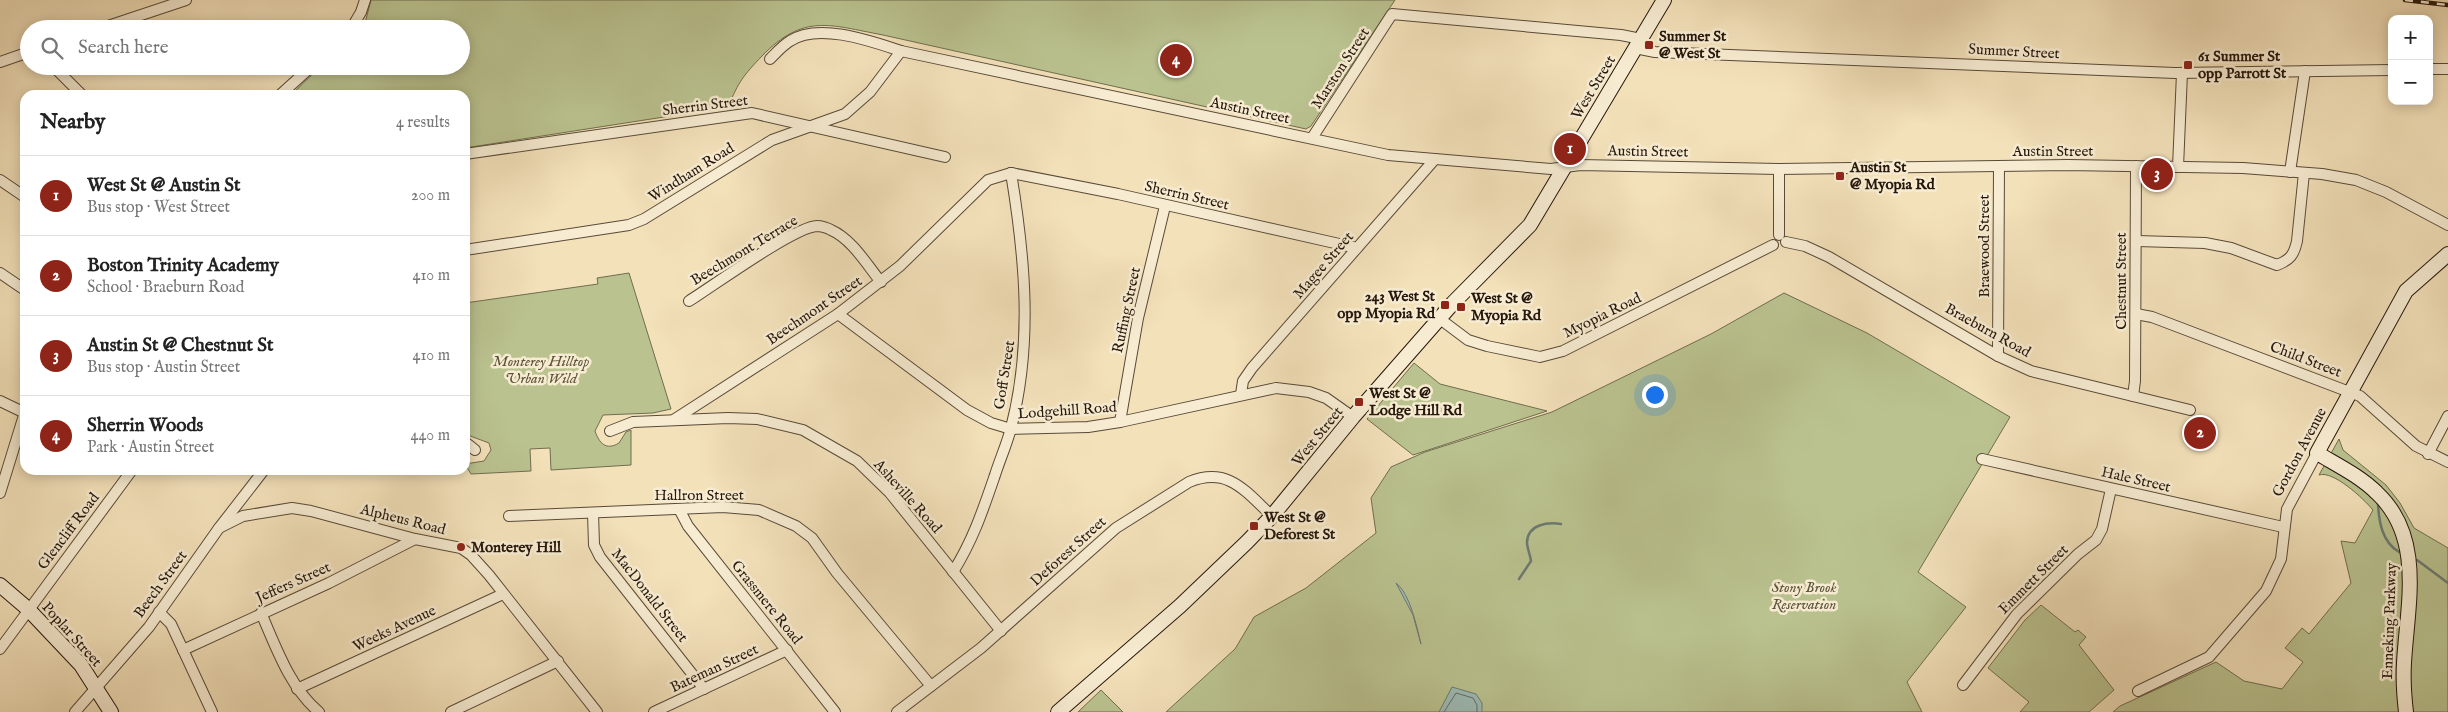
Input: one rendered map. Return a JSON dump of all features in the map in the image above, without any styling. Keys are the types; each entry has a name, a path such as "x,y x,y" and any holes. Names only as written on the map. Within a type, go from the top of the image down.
{"street":[{"path":"126,20 186,0"},
{"path":"357,20 365,0"},
{"name":"West Street","path":"1058,712 1214,575 1272,516 1353,417 1440,319 1530,225 1664,0"},
{"name":"Summer Street","path":"1392,14 1621,35 1655,52 2182,73 2388,70"},
{"name":"Marston Street","path":"1312,138 1392,14"},
{"name":"Austin Street","path":"770,59 790,40 811,32 843,35 900,51 1380,154 1545,168 1565,166 1779,169 2136,166 2244,168 2304,173 2356,180 2386,192 2448,226"},
{"name":"Windham Road","path":"470,249 629,225 644,219 762,145 784,134 837,118 860,102 882,79 900,51"},
{"path":"0,62 20,55"},
{"path":"2433,69 2448,69"},
{"path":"2290,172 2305,71"},
{"path":"2178,167 2182,73"},
{"path":"62,75 77,90"},
{"path":"286,90 302,75"},
{"name":"Sherrin Street","path":"470,153 745,113 758,114 945,157"},
{"name":"Magee Street","path":"1241,394 1243,381 1252,368 1435,159"},
{"name":"Braewood Street","path":"1998,356 1999,166"},
{"name":"Chestnut Street","path":"2133,396 2135,381 2137,240 2136,166"},
{"path":"1779,169 1783,239"},
{"name":"Sherrin Street","path":"1011,173 1356,248"},
{"name":"Beechmont Street","path":"610,431 628,422 674,419 838,314 881,282 988,180 1011,173"},
{"name":"Goff Street","path":"953,572 970,544 1011,429 1019,388 1026,329 1023,251 1011,173"},
{"path":"2137,240 2205,243 2231,248 2276,265 2286,261 2295,251 2304,173"},
{"path":"0,180 20,194"},
{"name":"Ruffing Street","path":"1120,422 1138,318 1164,206"},
{"name":"Beechmont Terrace","path":"689,302 782,241 805,229 818,226 832,230 853,247 881,282"},
{"name":"Braeburn Road","path":"1783,239 1829,256 1998,356 2031,371 2190,410"},
{"name":"Myopia Road","path":"1440,319 1468,340 1524,355 1540,357 1563,352 1773,245 1777,248 1782,248 1783,239"},
{"name":"Gordon Avenue","path":"2138,691 2205,660 2221,646 2253,608 2274,578 2281,559 2283,527 2287,509 2350,392 2406,292 2448,254"},
{"path":"0,273 20,287"},
{"name":"Lodgehill Road","path":"838,314 967,410 991,423 1011,429 1088,427 1120,422 1241,394 1276,388 1309,392 1326,398 1353,417"},
{"name":"Child Street","path":"2136,314 2152,316 2350,392 2369,402 2410,442 2428,454 2448,462"},
{"path":"0,401 20,411"},
{"path":"2428,454 2448,416"},
{"name":"Asheville Road","path":"674,419 743,418 774,422 803,430 836,447 857,462 890,493 1001,631"},
{"path":"0,493 20,429"},
{"path":"470,446 475,450"},
{"name":"Enneking Parkway","path":"2317,453 2377,493 2390,508 2402,532 2408,557 2410,584 2403,669 2406,712"},
{"name":"Hale Street","path":"1982,459 2283,527"},
{"name":"Glencliff Road","path":"0,649 128,475"},
{"name":"Beech Street","path":"75,712 116,667 159,612 219,528 260,475"},
{"name":"Deforest Street","path":"897,712 1001,631 1116,528 1189,482 1202,477 1216,476 1233,480 1272,516"},
{"name":"Emmett Street","path":"1963,685 2017,614 2078,554 2096,540 2102,529 2111,489"},
{"name":"Hallron Street","path":"509,516 723,507 758,510 796,526 812,538 837,573 931,686"},
{"name":"Alpheus Road","path":"219,528 243,516 292,508 311,511 415,539 460,548 471,556 503,594 597,712"},
{"name":"Grassmere Road","path":"679,509 688,526 836,712"},
{"name":"MacDonald Street","path":"593,513 594,545 600,557 704,689"},
{"name":"Jeffers Street","path":"183,650 329,583 415,539"},
{"name":"Poplar Street","path":"0,585 28,609 81,665 111,712"},
{"name":"Weeks Avenue","path":"297,689 503,594"},
{"path":"159,612 171,624 212,712"},
{"path":"261,613 297,689 306,701 319,712"},
{"name":"Bateman Street","path":"654,712 787,650"},
{"path":"451,712 558,661"}],"green space":[{"path":"371,0 1395,0 1311,126 1306,129 883,35 847,28 818,26 791,33 777,42 746,74 728,107 470,147 470,90 296,90 312,75 470,75 470,20 366,20"},
{"name":"Monterey Hilltop Urban Wild","path":"629,273 671,409 653,413 603,415 595,431 601,442 607,446 619,443 626,432 631,430 631,465 551,470 550,448 530,449 531,471 471,474 470,463 484,461 491,450 489,443 470,436 470,302 598,284 597,278"},
{"name":"Stony Brook Reservation","path":"1784,293 1867,333 2010,417 1918,572 1966,607 1907,682 1922,712 1166,712 1235,649 1254,617 1306,588 1376,533 1371,498 1391,467 1425,452 1552,412 1711,334"},
{"path":"1414,363 1440,384 1547,411 1413,455 1367,419"},
{"path":"2339,439 2343,450 2386,485 2400,503 2414,528 2448,548 2448,712 2113,712 2120,706 2216,662 2244,681 2282,689 2303,662 2285,648 2302,628 2309,634 2351,583 2341,541 2355,543 2373,510 2363,499 2340,481 2325,475 2319,475"},
{"path":"2041,605 2075,632 2078,630 2086,637 2079,645 2114,690 2089,712 2020,712 2029,702 1988,668 2025,620"},
{"path":"1101,690 1123,712 1078,712"}],"water":[{"path":"1396,583 1409,602 1415,619 1421,644 1413,615"},
{"path":"1452,687 1476,694 1482,703 1482,712 1439,712"}],"waterway":[{"path":"2378,504 2382,531 2393,548 2399,552"},
{"path":"1519,579 1531,561 1527,547 1528,536 1531,531 1545,524 1561,524"},
{"path":"2417,560 2448,583"}],"railway":[{"path":"2405,0 2448,5"}],"place":[{"name":"Summer St @ West St","path":"1649,45"},
{"name":"Sherrin Woods","path":"1176,60"},
{"name":"61 Summer St opp Parrott St","path":"2188,65"},
{"name":"West St @ Austin St","path":"1570,149"},
{"name":"Austin St @ Chestnut St","path":"2157,174"},
{"name":"Austin St @ Myopia Rd","path":"1840,176"},
{"name":"243 West St opp Myopia Rd","path":"1445,305"},
{"name":"West St @ Myopia Rd","path":"1461,307"},
{"name":"West St @ Lodge Hill Rd","path":"1359,402"},
{"name":"Boston Trinity Academy","path":"2200,433"},
{"name":"West St @ Deforest St","path":"1254,526"},
{"name":"Monterey Hill","path":"461,547"}]}
